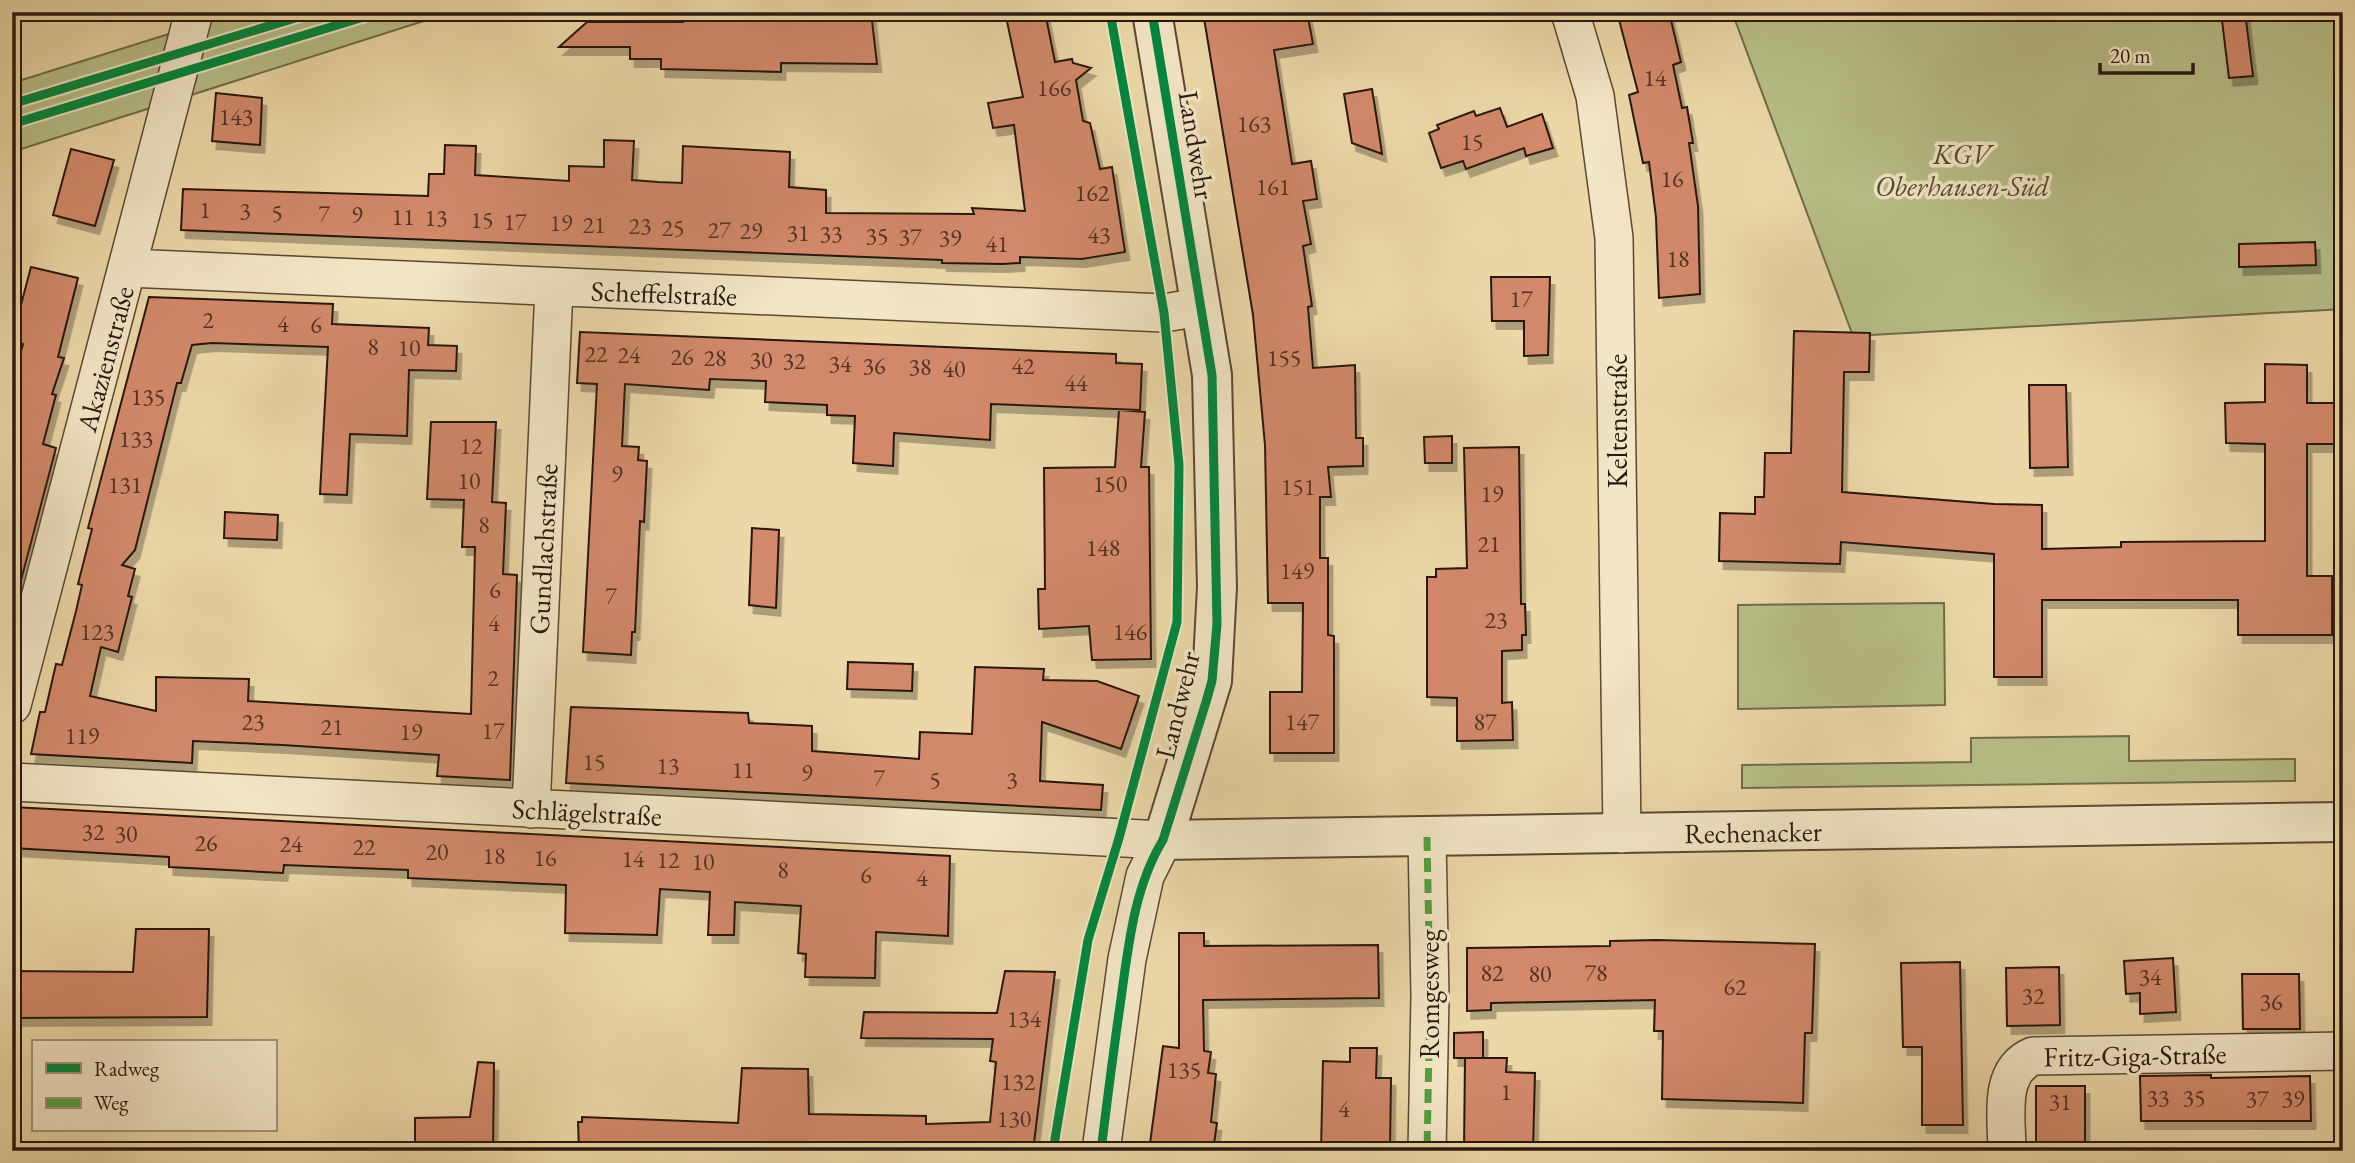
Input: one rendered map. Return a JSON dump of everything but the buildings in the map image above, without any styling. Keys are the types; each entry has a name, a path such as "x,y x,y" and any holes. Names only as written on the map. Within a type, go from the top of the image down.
{"street":[{"name":"Akazienstraße","path":"12,705 194,12"},
{"name":"Landwehr","path":"1101,1151 1129,946 1145,876 1163,839 1206,702 1215,654 1214,409 1152,12"},
{"name":"Keltenstraße","path":"1570,12 1595,96 1614,238 1622,834"},
{"name":"Scheffelstraße","path":"128,268 1164,313 1200,307"},
{"name":"Gundlachstraße","path":"531,809 554,288"},
{"name":"Schlägelstraße","path":"12,782 1163,839"},
{"name":"Rechenacker","path":"1163,839 2343,822"},
{"name":"Romgesweg","path":"1427,837 1430,996 1427,1151"},
{"name":"Fritz-Giga-Straße","path":"2007,1151 2009,1080 2014,1069 2033,1056 2343,1051"}],"green space":[{"path":"239,12 452,12 12,152 12,83"},
{"name":"KGV Oberhausen-Süd","path":"1732,12 2343,12 2343,309 1853,336"},
{"path":"1944,603 1945,705 1738,709 1738,605"},
{"path":"2129,736 2129,761 2295,759 2295,781 1742,788 1742,765 1971,762 1971,738"}],"marked path":[{"path":"1427,837 1430,996 1427,1151"}],"cycle path":[{"path":"12,104 315,12"},
{"path":"12,124 380,12"},
{"path":"1053,1151 1088,940 1119,838 1177,622 1179,465 1164,313 1110,12"},
{"path":"1101,1151 1133,920 1145,879 1163,840 1212,681 1217,624 1212,375 1152,12"}]}
